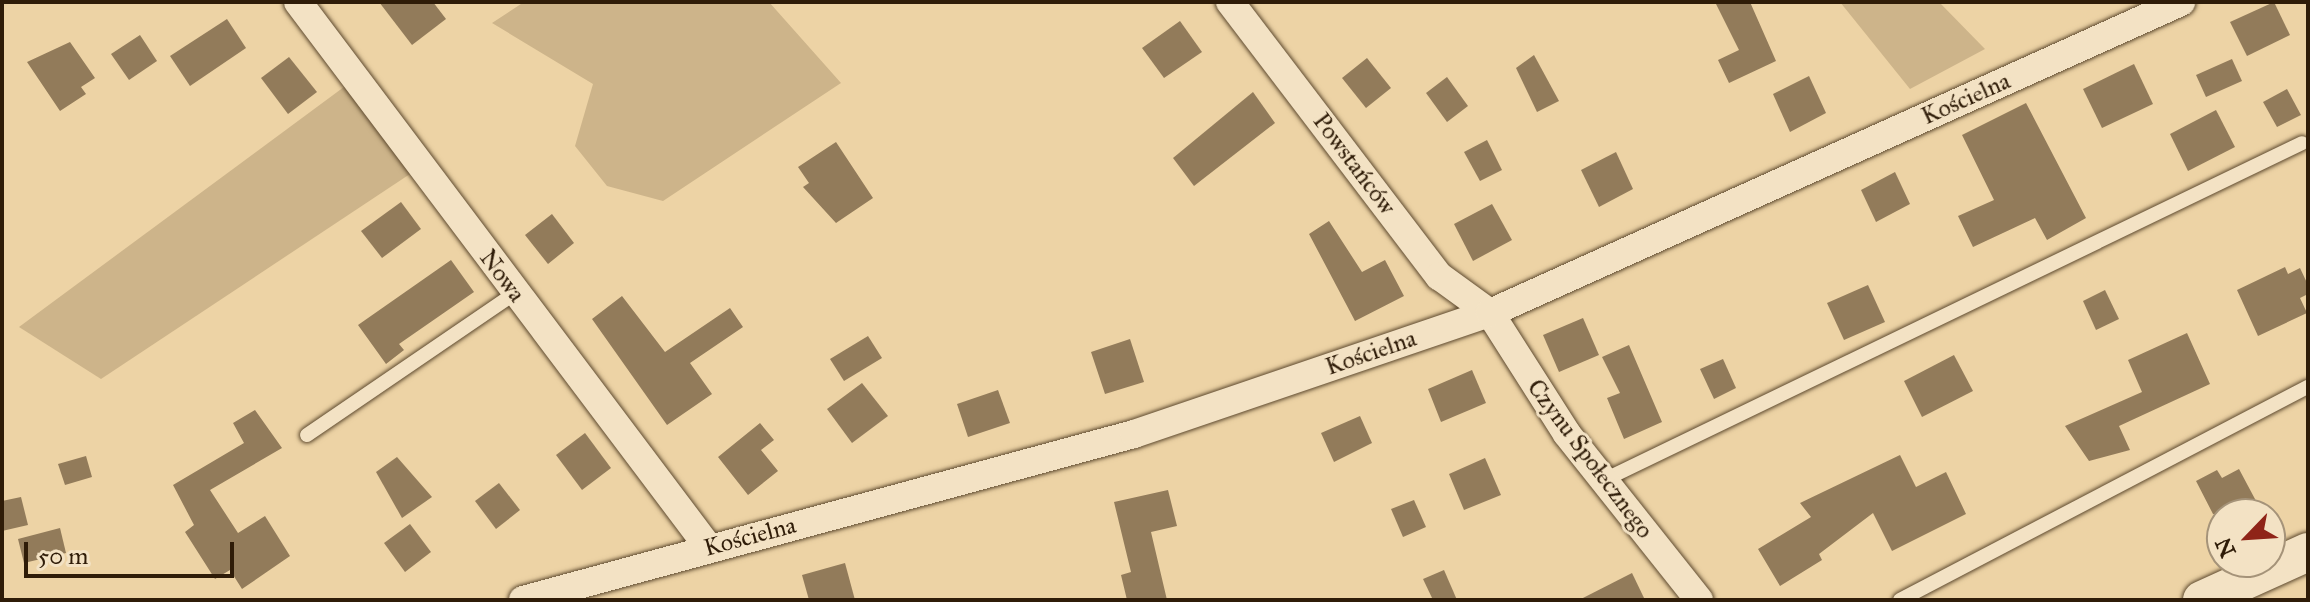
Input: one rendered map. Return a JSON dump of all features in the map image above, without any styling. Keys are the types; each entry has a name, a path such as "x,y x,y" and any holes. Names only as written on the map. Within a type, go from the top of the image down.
{"main road":[{"path":"2202,600 2308,552"}],"street":[{"name":"Nowa","path":"298,2 709,548"},
{"name":"Powstańców","path":"1230,2 1439,276 1490,313"},
{"name":"Kościelna","path":"523,600 630,586 709,548 1134,434 1490,313 2181,2"},
{"name":"Czynu Społecznego","path":"1490,313 1602,481 1699,600"}],"lane":[{"path":"1602,481 2302,143"},
{"path":"307,435 515,293"},
{"path":"1900,600 2308,387"}],"shaded area":[{"path":"524,2 769,2 841,83 663,201 607,186 575,146 593,84 492,23"},
{"path":"1840,2 1939,2 1985,49 1910,89"},
{"path":"348,84 413,172 101,379 19,327"}],"building":[{"path":"379,2 433,2 446,19 412,45"},
{"path":"1715,2 1750,2 1776,61 1729,83 1718,60 1739,50"},
{"path":"2274,2 2290,35 2247,56 2230,22"},
{"path":"227,19 246,48 190,86 170,56"},
{"path":"1180,21 1202,52 1164,78 1142,48"},
{"path":"140,35 157,61 129,80 111,54"},
{"path":"70,42 95,78 81,87 86,94 60,111 27,62"},
{"path":"1534,55 1559,101 1537,112 1516,68"},
{"path":"289,57 317,92 288,114 261,78"},
{"path":"1367,58 1391,88 1366,108 1342,78"},
{"path":"2232,59 2242,81 2206,97 2196,75"},
{"path":"2134,64 2153,104 2102,128 2083,89"},
{"path":"1809,76 1826,113 1790,132 1773,94"},
{"path":"1447,77 1468,106 1447,122 1426,93"},
{"path":"2287,89 2301,115 2277,127 2263,102"},
{"path":"1253,92 1275,123 1194,186 1173,158"},
{"path":"2026,103 2086,218 2047,240 2035,218 1973,247 1958,216 1994,200 1962,135"},
{"path":"2216,110 2235,147 2188,171 2170,134"},
{"path":"1487,140 1502,170 1480,181 1464,152"},
{"path":"836,142 873,198 836,223 803,187 809,183 798,167"},
{"path":"1616,152 1633,189 1599,207 1581,170"},
{"path":"1895,172 1910,204 1876,222 1861,190"},
{"path":"401,202 421,229 382,258 361,231"},
{"path":"1492,204 1512,240 1473,261 1454,224"},
{"path":"552,214 574,243 548,264 525,235"},
{"path":"1329,221 1362,272 1385,260 1404,296 1355,321 1309,234"},
{"path":"451,260 474,292 399,344 404,350 386,364 358,325"},
{"path":"2285,267 2288,274 2300,268 2308,285 2308,294 2300,298 2307,313 2258,336 2237,290"},
{"path":"1868,285 1885,322 1844,340 1827,303"},
{"path":"2105,290 2119,319 2096,330 2083,301"},
{"path":"622,296 665,352 730,308 743,327 690,363 712,394 667,425 592,319"},
{"path":"1583,318 1599,355 1559,372 1543,335"},
{"path":"2187,333 2210,384 2119,426 2130,450 2089,461 2065,426 2142,392 2128,360"},
{"path":"868,336 882,358 844,381 830,359"},
{"path":"1130,339 1144,382 1105,394 1091,352"},
{"path":"1629,345 1662,422 1624,439 1607,398 1620,393 1602,357"},
{"path":"1954,355 1973,391 1922,417 1904,381"},
{"path":"1723,359 1736,388 1714,399 1700,369"},
{"path":"1472,370 1486,403 1441,422 1428,389"},
{"path":"862,383 888,416 852,443 827,409"},
{"path":"998,390 1010,423 968,437 957,404"},
{"path":"255,410 282,448 210,490 238,533 265,516 290,556 242,589 230,570 215,579 185,532 194,525 173,485 244,443 233,423"},
{"path":"1360,416 1372,443 1334,462 1321,433"},
{"path":"760,423 774,440 761,450 778,471 748,495 718,457"},
{"path":"585,433 611,468 582,490 556,455"},
{"path":"1900,455 1916,487 1946,472 1966,514 1892,551 1873,513 1819,554 1822,560 1780,586 1758,549 1811,517 1800,503"},
{"path":"86,456 92,477 65,485 58,464"},
{"path":"397,457 432,497 402,518 376,472"},
{"path":"1485,458 1501,495 1464,510 1449,474"},
{"path":"2239,469 2254,498 2206,498 2206,500 2196,481 2217,470 2222,478"},
{"path":"499,483 520,510 496,529 475,501"},
{"path":"1168,490 1177,526 1151,532 1167,600 1127,600 1121,575 1131,572 1114,502"},
{"path":"21,497 28,525 2,531 2,501"},
{"path":"1414,500 1426,527 1403,537 1391,509"},
{"path":"410,524 431,552 405,572 384,543"},
{"path":"60,528 66,553 24,563 18,539"},
{"path":"845,563 855,600 809,600 802,575"},
{"path":"1444,570 1457,600 1433,600 1423,579"},
{"path":"1632,573 1645,600 1579,600"}]}
